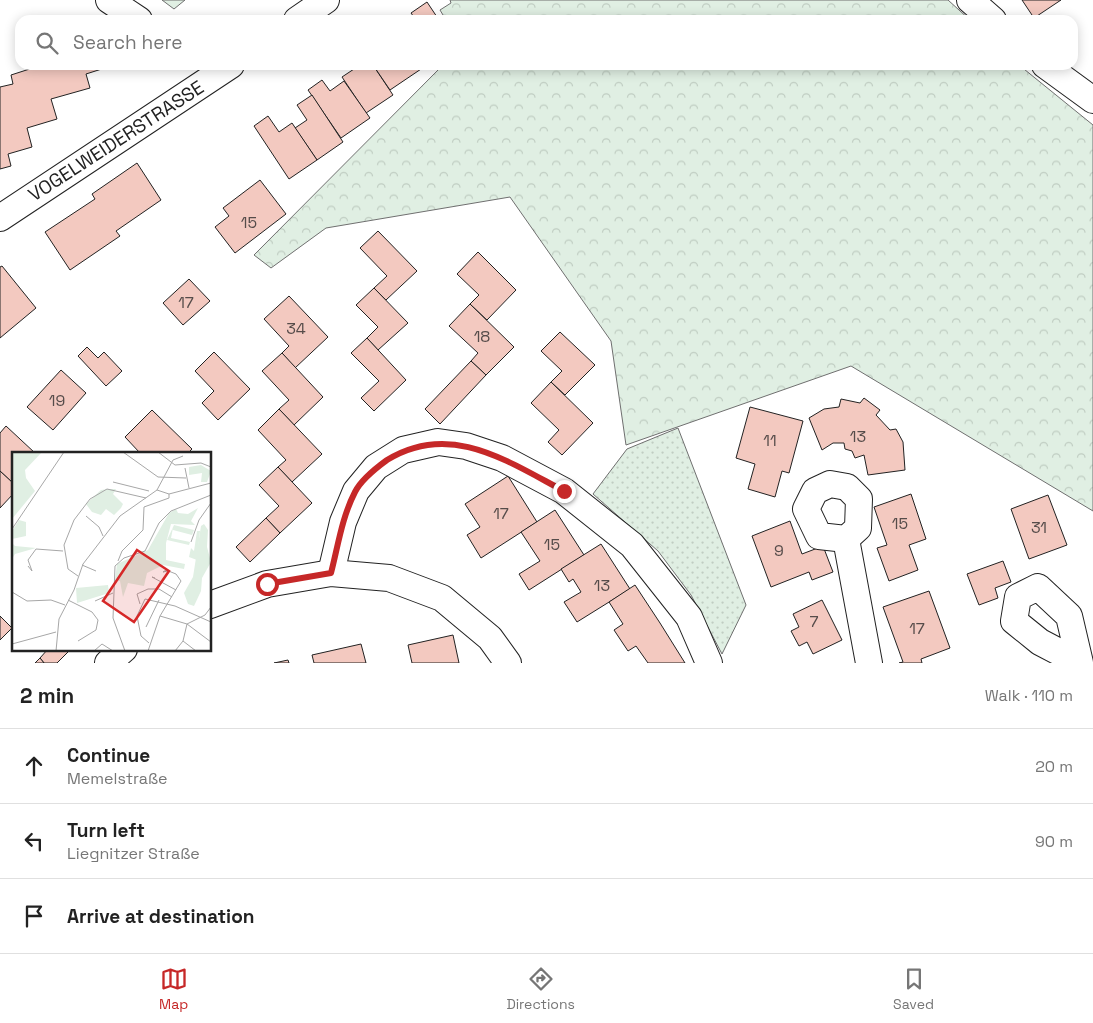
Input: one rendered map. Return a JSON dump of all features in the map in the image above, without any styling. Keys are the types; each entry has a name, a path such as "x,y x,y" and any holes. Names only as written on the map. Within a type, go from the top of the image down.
{"street":[{"path":"109,0 132,15"},
{"path":"304,15 326,0"},
{"path":"970,0 987,15"},
{"name":"VOGELWEIDERSTRASSE","path":"0,218 215,70"},
{"path":"1052,70 1093,100"},
{"path":"331,573 343,522 356,490 376,467 403,450 438,442 466,446 502,458 564,491 632,545 689,617 709,663"},
{"path":"846,539 869,663"},
{"path":"211,605 267,584 331,573 389,578 442,598 490,638 508,663"},
{"path":"108,663 123,650"}],"green space":[{"path":"162,0 185,0 174,9"},
{"path":"450,0 948,0 964,15 443,15 440,10 451,3"},
{"path":"438,70 1025,70 1093,125 1093,511 851,366 626,445 611,341 510,197 326,228 271,268 254,255"},
{"path":"678,428 746,605 722,654 691,595 658,551 593,494 627,449"}],"building":[{"path":"1022,0 1061,0 1038,15 1032,15"},
{"path":"427,2 436,15 412,15 411,13"},
{"path":"26,70 99,70 86,74 90,88 51,99 57,119 27,128 32,147 8,154 11,166 0,169 0,87 13,84 11,75"},
{"path":"352,70 376,70 393,95 366,113 342,77"},
{"path":"376,70 420,70 390,90"},
{"path":"322,80 330,91 344,81 370,118 341,138 308,90"},
{"path":"312,95 343,142 317,160 295,128 307,120 297,105"},
{"path":"268,116 279,132 292,123 317,160 289,179 254,126"},
{"path":"137,163 161,200 116,231 120,236 70,270 45,232 95,199 92,194"},
{"path":"260,180 286,214 235,253 215,227 229,216 223,208"},
{"path":"378,231 417,271 386,300 374,288 387,276 360,248"},
{"path":"478,252 516,290 487,320 470,304 479,295 457,274"},
{"path":"2,266 36,308 0,338 0,267"},
{"path":"189,279 210,301 183,325 163,303"},
{"path":"374,288 408,323 378,350 367,338 378,327 356,305"},
{"path":"289,296 328,337 295,368 282,353 289,346 264,319"},
{"path":"470,304 514,347 486,375 471,361 478,353 449,326"},
{"path":"560,332 595,365 565,395 551,382 562,371 541,351"},
{"path":"367,338 406,380 374,411 361,398 379,381 351,353"},
{"path":"87,347 98,358 104,352 122,371 106,386 78,356"},
{"path":"214,352 250,389 218,420 202,403 214,391 195,371"},
{"path":"282,353 323,397 294,425 279,409 289,400 262,371"},
{"path":"471,361 486,375 440,424 425,409"},
{"path":"61,370 86,393 53,430 27,407"},
{"path":"551,382 593,423 562,455 548,442 559,430 531,403"},
{"path":"864,398 880,410 876,415 890,430 896,429 903,442 905,470 868,475 864,455 855,458 852,451 845,449 844,443 833,443 822,450 809,418 824,409 839,407 841,399 860,403"},
{"path":"750,407 803,421 789,473 782,471 775,497 748,489 755,464 736,458"},
{"path":"279,409 322,454 292,482 278,467 286,460 258,430"},
{"path":"152,410 192,449 189,452 139,452 125,437"},
{"path":"6,426 34,452 12,452 12,482 0,471 0,433"},
{"path":"278,467 312,503 280,533 266,518 279,506 259,485"},
{"path":"0,471 12,482 12,495 0,508"},
{"path":"508,476 537,522 481,558 467,535 480,527 465,504"},
{"path":"911,494 926,539 909,545 918,570 889,581 877,548 887,545 874,507"},
{"path":"1048,495 1067,545 1029,559 1011,509"},
{"path":"555,510 584,555 529,590 519,574 540,561 521,532"},
{"path":"266,518 280,533 250,562 236,547"},
{"path":"790,521 802,554 823,546 833,572 812,580 809,572 771,587 752,536"},
{"path":"601,544 630,589 577,622 564,602 581,592 573,579 569,582 561,569"},
{"path":"1003,561 1011,582 995,588 998,598 979,605 967,574"},
{"path":"635,585 685,663 648,663 636,646 628,651 614,630 623,624 609,602"},
{"path":"929,591 950,648 921,659 922,663 899,663 903,662 883,607"},
{"path":"822,600 842,640 813,654 807,642 799,646 791,631 799,627 793,614"},
{"path":"0,616 12,628 0,640"},
{"path":"453,635 459,663 412,663 408,645"},
{"path":"361,644 366,663 314,663 312,655"},
{"path":"47,650 70,650 57,663 44,663 40,658"},
{"path":"40,658 44,663 35,663"},
{"path":"288,660 289,663 274,663"}],"route":[{"path":"267,584 331,573 343,522 356,490 376,467 403,450 438,442 466,446 502,458 564,491"}]}
